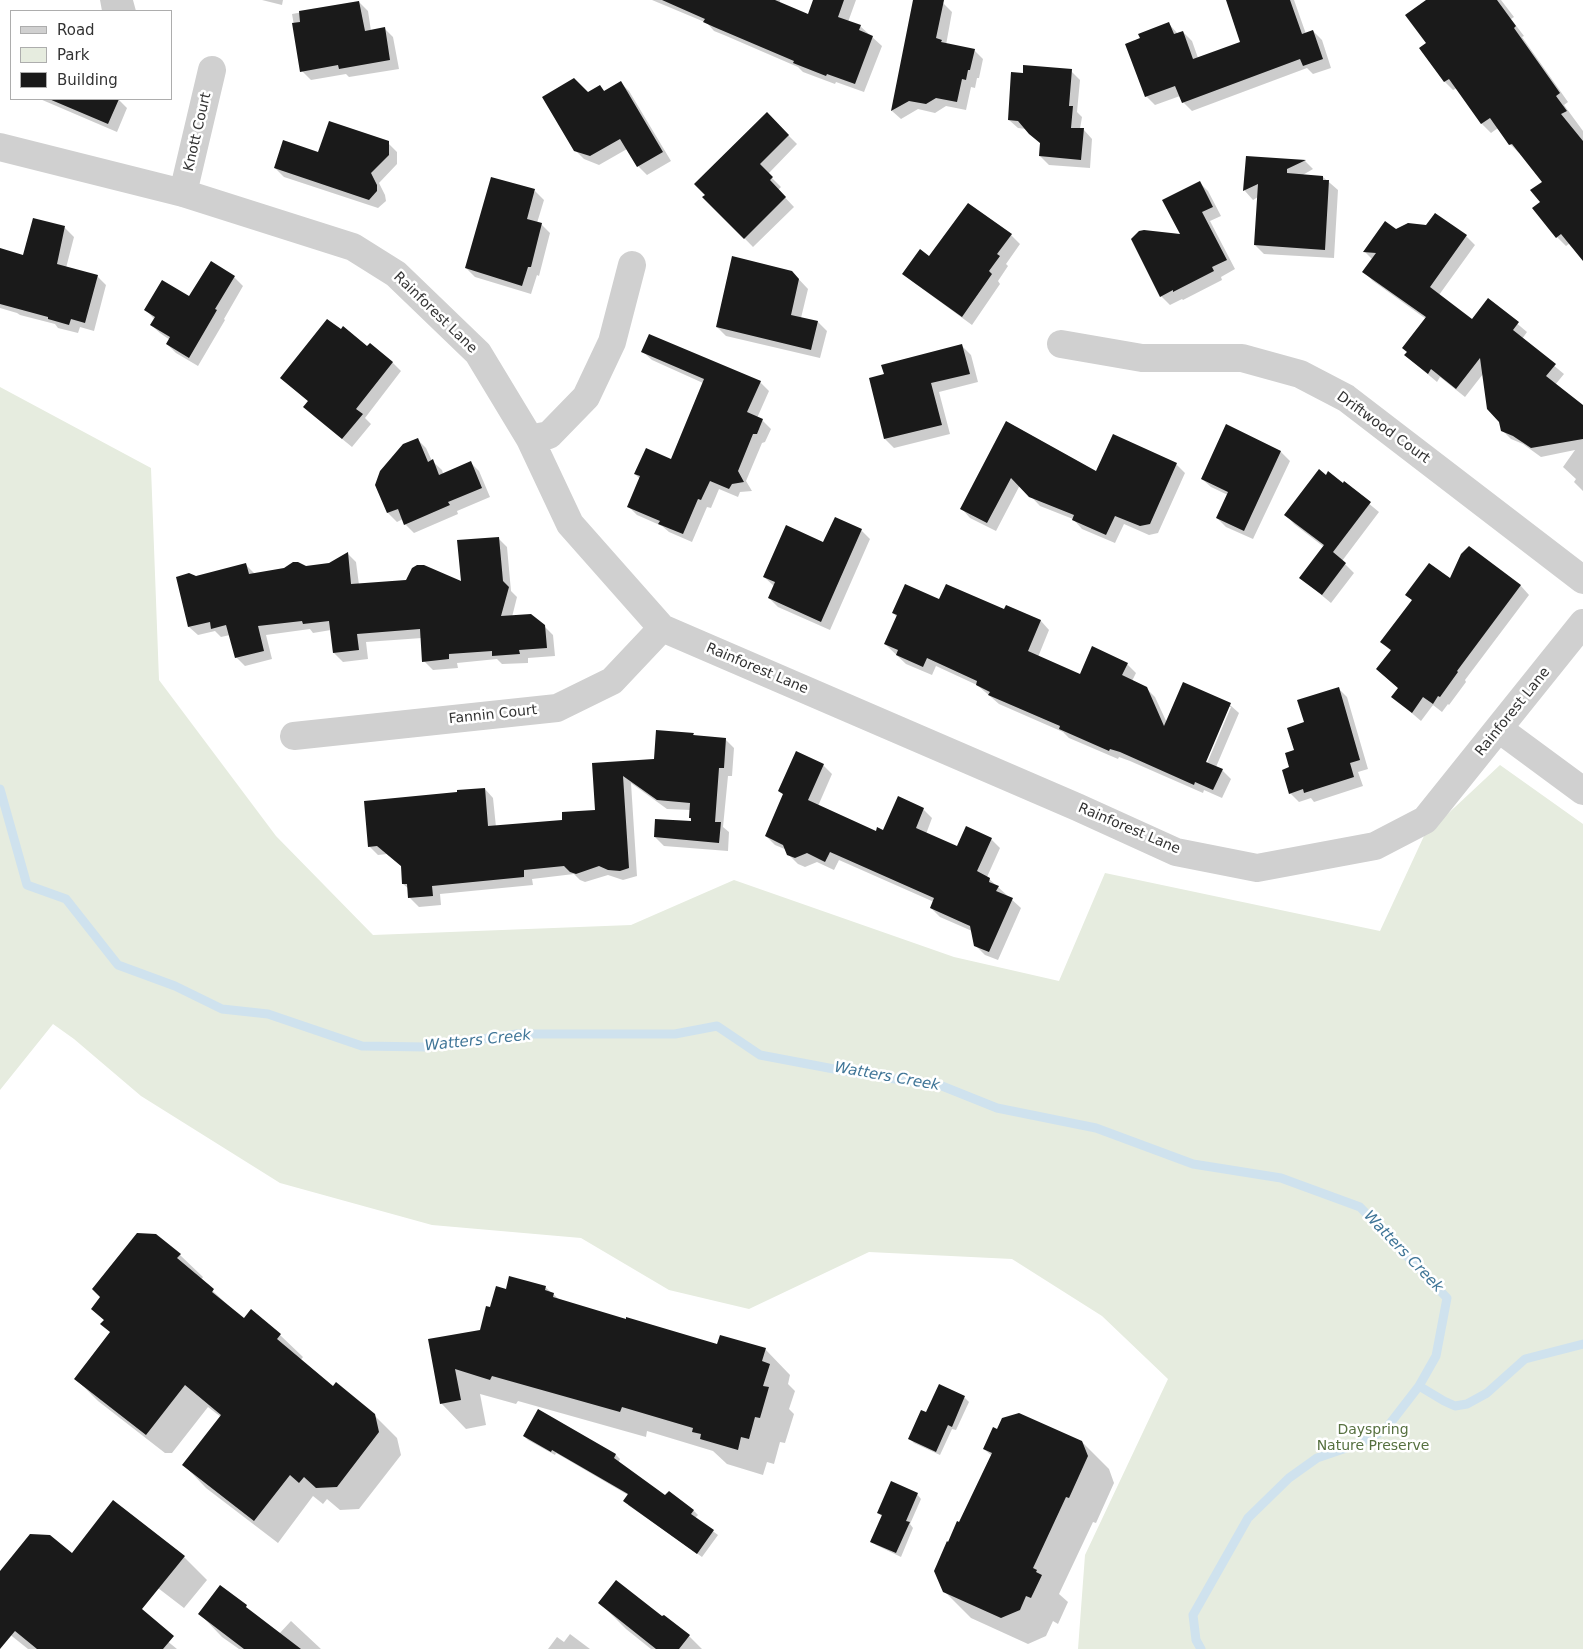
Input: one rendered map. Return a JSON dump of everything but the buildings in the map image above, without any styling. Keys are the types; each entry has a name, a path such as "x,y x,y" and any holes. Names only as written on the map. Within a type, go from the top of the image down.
{"street":[{"name":"Knott Court","path":"183,193 212,70"},
{"name":"Rainforest Lane","path":"0,148 183,193 353,247 396,274 478,353 530,439 570,524 662,628 1077,807 1176,852 1257,868 1375,846 1425,820 1583,623"},
{"path":"530,439 549,435 586,397 612,342 632,266"},
{"name":"Driftwood Court","path":"1061,344 1142,358 1242,358 1300,374 1346,398 1583,580"},
{"name":"Fannin Court","path":"294,736 557,708 612,681 662,628"},
{"path":"1499,729 1583,791"}],"green space":[{"name":"Dayspring Nature Preserve","path":"0,387 151,468 159,680 276,836 373,935 631,925 734,880 954,957 1059,981 1105,873 1380,931 1424,836 1500,765 1583,824 1583,1649 1078,1649 1085,1555 1168,1379 1102,1316 1012,1259 869,1252 749,1309 669,1290 581,1238 432,1225 280,1183 141,1096 74,1039 53,1024 0,1090"}],"waterway":[{"name":"Watters Creek","path":"0,789 27,885 66,899 118,965 175,986 222,1009 268,1014 362,1046 427,1047 517,1034 675,1034 717,1026 760,1055 855,1073 942,1086 997,1108 1096,1128 1193,1164 1281,1178 1360,1207 1447,1298 1436,1356 1419,1386 1385,1430 1358,1444 1317,1458 1289,1478 1248,1518 1193,1615 1196,1640 1201,1649"},
{"path":"1419,1386 1455,1406 1467,1404 1487,1393 1525,1359 1583,1344"}]}
